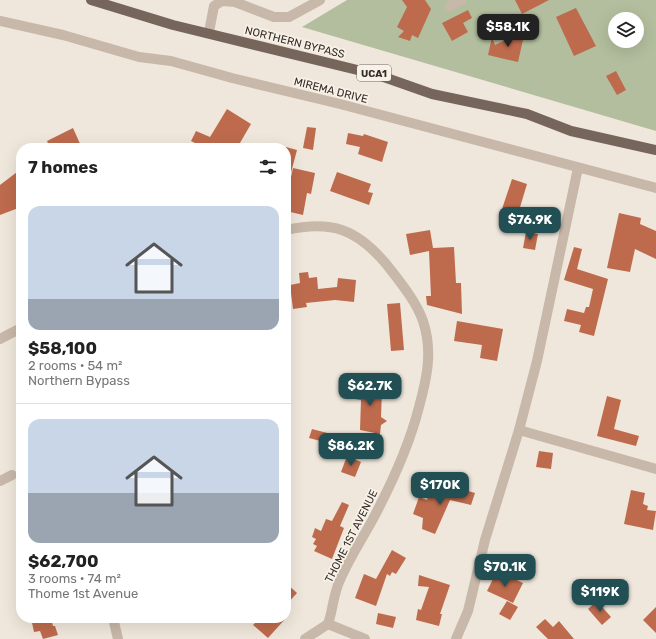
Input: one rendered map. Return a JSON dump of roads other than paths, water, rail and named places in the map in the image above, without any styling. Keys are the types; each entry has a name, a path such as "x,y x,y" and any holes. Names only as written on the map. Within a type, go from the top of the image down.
{"main road":[{"name":"NORTHERN BYPASS","path":"91,0 173,25 209,32 378,74 432,94 527,114 571,131 656,150"}],"street":[{"path":"209,32 214,6 222,1 235,2 274,17 289,17 320,0"},
{"path":"450,6 461,0"},
{"name":"MIREMA DRIVE","path":"0,21 63,35 139,57 171,61 232,78 340,104 656,188"},
{"path":"456,639 468,611 485,540 519,430 537,361 578,168"},
{"name":"THOME 1ST AVENUE","path":"291,229 311,225 339,228 363,240 374,250 396,277 419,312 423,321 428,354 427,381 411,437 384,498 340,581 333,599 328,624"},
{"path":"0,340 16,331"},
{"path":"519,430 656,469"},
{"path":"0,481 12,475"},
{"path":"114,623 118,639"},
{"path":"305,639 328,624 365,639"}]}
